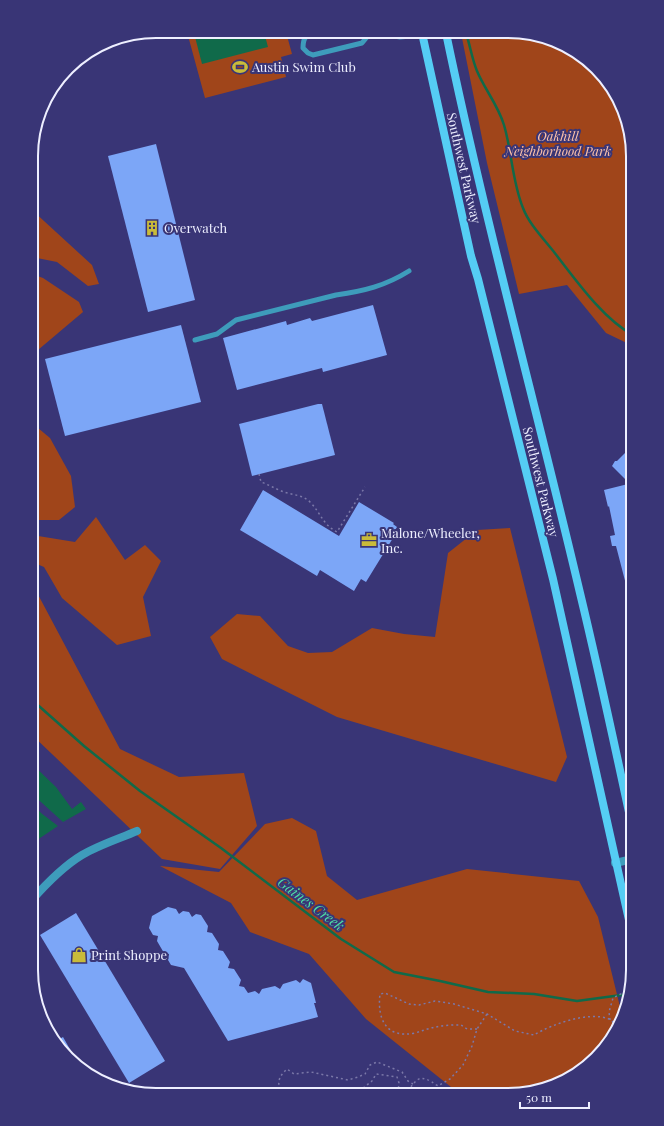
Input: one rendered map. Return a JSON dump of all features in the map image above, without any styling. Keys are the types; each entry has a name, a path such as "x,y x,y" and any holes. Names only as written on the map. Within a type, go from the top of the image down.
{"main road":[{"name":"Southwest Parkway","path":"423,38 471,256 553,579 626,908"},
{"name":"Southwest Parkway","path":"447,38 467,135 580,594 626,798"}],"street":[{"path":"38,893 50,880 75,860 100,846 137,832"},
{"path":"615,862 626,860"}],"lane":[{"path":"304,38 303,48 308,53 313,55 362,43 367,38"},
{"path":"194,340 217,334 236,320 336,295 353,293 387,283 409,271"}],"path":[{"path":"259,474 261,482 270,484 283,492 304,497 311,503 325,523 337,532 364,487"},
{"path":"610,1020 609,1012 613,998 624,992"},
{"path":"477,1029 467,1029 461,1025 435,1027 414,1033 402,1034 395,1032 385,1026 381,1018 379,1001 380,994 385,993 410,1004 419,1005 435,1001 454,1004 487,1014 514,1031 534,1034 564,1021 596,1017 610,1020 613,1023"},
{"path":"410,1088 421,1078 427,1079 438,1086 450,1079 463,1065 472,1046 477,1029 487,1014"},
{"path":"281,1088 278,1080 281,1074 287,1069 294,1074 311,1072 348,1080 358,1078 365,1074 370,1065 377,1062 402,1072 408,1081 413,1084"},
{"path":"363,1088 372,1081 376,1074 397,1077 398,1088"}],"green space":[{"name":"Austin Swim Club","path":"189,38 288,38 292,54 281,57 286,77 205,98"},
{"name":"Oakhill Neighborhood Park","path":"462,38 508,38 539,42 553,47 580,62 592,72 602,84 620,118 626,148 626,343 606,333 567,285 519,294 487,163"},
{"path":"38,216 92,265 99,284 88,286 57,262 38,258"},
{"path":"38,276 79,302 83,312 38,350"},
{"path":"38,428 50,438 71,476 75,507 59,520 38,520"},
{"path":"96,517 125,560 145,545 161,561 143,597 151,636 117,645 62,598 44,567 38,564 38,536 75,542"},
{"path":"510,528 567,757 556,782 337,717 222,659 210,637 237,614 260,616 288,646 308,653 332,652 372,628 404,634 435,637 448,553 477,530"},
{"path":"38,595 120,749 179,777 244,773 257,826 220,869 162,859 38,741"},
{"path":"292,818 316,831 327,876 357,900 467,869 579,881 598,917 620,1007 614,1022 602,1042 592,1054 580,1064 567,1072 544,1082 508,1088 452,1088 366,1019 309,954 250,932 231,903 160,866 219,872 265,824"}],"shaded area":[{"path":"195,38 266,38 268,47 202,64"},
{"path":"38,770 56,787 72,809 81,802 86,809 63,822 38,799"},
{"path":"38,810 41,813 58,826 38,839"}],"building":[{"name":"Overwatch","path":"156,144 195,300 148,312 108,156"},
{"path":"373,305 387,355 323,372 322,368 237,390 223,338 286,321 287,325 310,318 312,321"},
{"path":"181,325 201,402 65,436 45,359"},
{"path":"322,404 335,455 252,476 239,424"},
{"path":"625,453 626,454 626,480 612,466 615,461 617,461"},
{"path":"626,484 626,585 616,546 612,546 610,536 615,535 604,490"},
{"path":"263,490 339,536 359,502 394,523 393,524 397,527 391,537 393,538 366,582 361,579 354,591 320,570 317,576 240,530"},
{"path":"168,907 176,909 179,914 183,911 189,912 192,917 196,914 201,915 208,926 207,932 212,933 219,944 218,950 223,951 230,962 228,968 234,969 241,980 239,986 244,987 248,993 255,991 259,994 262,989 275,986 280,989 283,984 296,980 300,983 303,979 311,983 318,1017 228,1041 184,968 171,965 168,960 169,954 164,953 157,941 158,936 153,935 149,928 152,916"},
{"path":"76,913 165,1061 129,1083 40,935"},
{"path":"63,1037 73,1055 62,1042 60,1039"}],"waterway":[{"path":"467,38 477,71 504,125 519,198 529,220 590,298 611,319 626,331"},
{"name":"Gaines Creek","path":"38,705 84,746 140,791 221,848 341,939 394,972 488,992 534,994 577,1001 624,995"}],"place":[{"name":"Austin Swim Club","path":"240,67"},
{"name":"Overwatch","path":"152,228"},
{"name":"Malone/Wheeler, Inc.","path":"369,540"},
{"name":"Print Shoppe","path":"79,955"}]}
